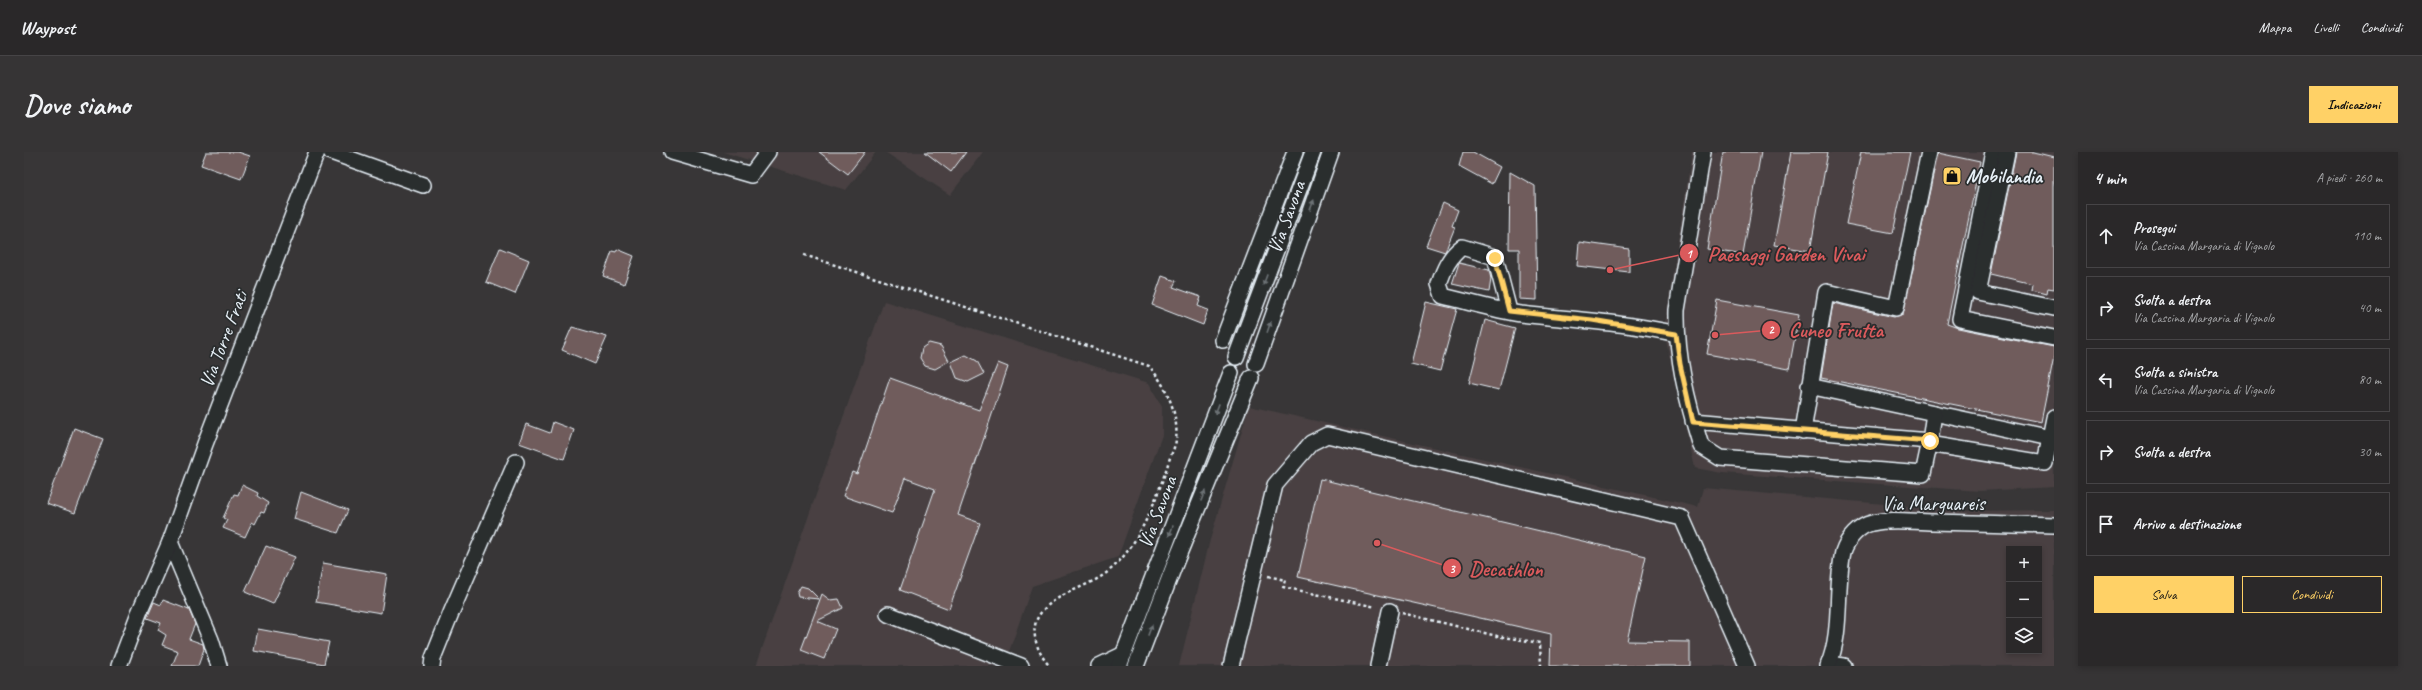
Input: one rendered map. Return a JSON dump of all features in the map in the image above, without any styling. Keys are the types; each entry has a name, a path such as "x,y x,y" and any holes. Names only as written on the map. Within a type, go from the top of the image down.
{"street":[{"name":"Via Torre Frati","path":"119,666 139,613 170,542 207,437 317,152"},
{"path":"331,152 423,185"},
{"path":"672,152 751,175 768,152"},
{"path":"1223,340 1295,152"},
{"name":"Via Savona","path":"1236,357 1313,152"},
{"name":"Via Savona","path":"1139,664 1254,371 1331,152"},
{"path":"1703,152 1677,310 1676,334 1680,364 1693,422 1701,446 1720,458 1923,474 1934,413"},
{"path":"1803,431 1809,386 1826,292 1896,308 1929,152"},
{"path":"1993,152 1960,319 2054,338"},
{"path":"2007,152 1978,292 2054,308"},
{"path":"1515,312 1495,258 1462,247 1453,254 1446,265 1439,284 1443,296 1515,312 1592,320 1676,334"},
{"name":"Via Savona","path":"1121,660 1231,373"},
{"path":"1809,386 2050,438"},
{"path":"1693,422 1929,443 2045,463 2054,418"},
{"path":"1231,666 1274,485 1311,443 1327,435 1682,518 1747,666"},
{"path":"432,666 433,658 451,613 516,462"},
{"name":"Via Marguareis","path":"1834,665 1839,577 1844,550 1849,539 1858,529 1872,523 1909,521 2054,525"},
{"path":"170,542 181,572 211,640 219,666"},
{"path":"1378,666 1390,611"},
{"path":"888,614 1021,666"},
{"path":"1099,666 1121,660"}],"path":[{"path":"804,255 1149,366 1160,379 1169,397 1176,440 1156,502 1124,558 1102,576 1048,606 1037,619 1037,642 1040,653 1050,666"},
{"path":"1280,579 1285,580 1283,587 1497,636 1540,643 1541,666"}],"shaded area":[{"path":"723,152 876,152 846,190"},
{"path":"885,152 983,152 950,195"},
{"path":"1692,152 2054,152 2054,487 1980,491 1722,473 1695,468 1666,341 1665,324"},
{"path":"884,301 1149,383 1162,407 1162,435 1118,557 1032,586 1004,666 756,666"},
{"path":"1249,406 1698,507 1703,488 1964,511 2054,510 2054,666 1179,666 1210,540"}],"building":[{"path":"206,152 238,152 250,156 241,179 201,165"},
{"path":"819,152 865,152 848,174"},
{"path":"925,152 966,152 951,172"},
{"path":"1463,152 1473,152 1500,167 1492,184 1459,166"},
{"path":"1723,152 1761,152 1743,255 1707,249"},
{"path":"1791,152 1828,152 1810,251 1774,245"},
{"path":"1861,152 1910,152 1893,233 1846,224"},
{"path":"2016,152 2033,152 2054,157 2054,289 2048,288 2047,294 2032,290 2033,284 1991,274"},
{"path":"1938,153 1980,162 1947,324 1958,328 2054,347 2054,357 2041,422 1821,378 1833,303 1894,317 1903,314"},
{"path":"1510,172 1535,186 1537,300 1519,299 1519,249 1509,249"},
{"path":"1443,203 1458,210 1452,226 1455,227 1445,252 1426,246"},
{"path":"1579,242 1629,249 1629,272 1577,266"},
{"path":"500,248 529,260 515,294 486,282"},
{"path":"617,249 634,256 624,284 603,276 612,251 616,252"},
{"path":"1459,263 1489,270 1491,279 1489,292 1452,284"},
{"path":"1162,276 1176,281 1173,287 1201,297 1198,306 1208,310 1203,325 1152,305"},
{"path":"1717,300 1799,315 1789,369 1707,354"},
{"path":"1426,302 1457,309 1440,371 1411,364"},
{"path":"1485,320 1515,328 1499,390 1469,383"},
{"path":"572,327 607,337 595,364 562,350"},
{"path":"929,343 941,346 949,361 935,369 925,366 920,358 922,348"},
{"path":"966,355 977,361 984,374 968,382 957,378 951,362"},
{"path":"998,363 1008,367 958,515 980,523 949,609 900,590 935,489 905,478 892,513 843,496 852,472 857,474 890,378 979,410"},
{"path":"553,422 574,430 564,459 519,443 526,424 550,433"},
{"path":"74,428 103,439 75,513 46,503"},
{"path":"1320,479 1646,556 1627,641 1690,642 1690,666 1550,666 1551,634 1298,577"},
{"path":"242,485 258,493 257,496 268,503 264,513 261,512 255,524 252,522 245,537 223,528 227,520 223,518 234,494 238,495"},
{"path":"301,492 348,510 338,533 294,519"},
{"path":"266,546 295,557 273,604 245,592"},
{"path":"323,563 387,574 381,613 316,602"},
{"path":"801,586 808,588 819,599 798,597 797,593"},
{"path":"822,594 830,600 839,599 843,608 817,621 836,629 824,659 801,650"},
{"path":"163,600 189,610 195,624 189,639 203,644 204,649 198,666 172,666 178,651 162,645 166,635 158,630 161,623 147,618 154,602 161,605"},
{"path":"258,629 329,642 324,664 254,651"}],"place":[{"name":"Mobilandia","path":"1952,176"},
{"name":"Paesaggi Garden Vivai","path":"1610,270"},
{"name":"Cuneo Frutta","path":"1715,335"},
{"name":"Decathlon","path":"1377,543"}],"route":[{"path":"1495,258 1509,311 1521,314 1592,320 1656,329 1676,334 1680,364 1693,422 1930,441"}]}
